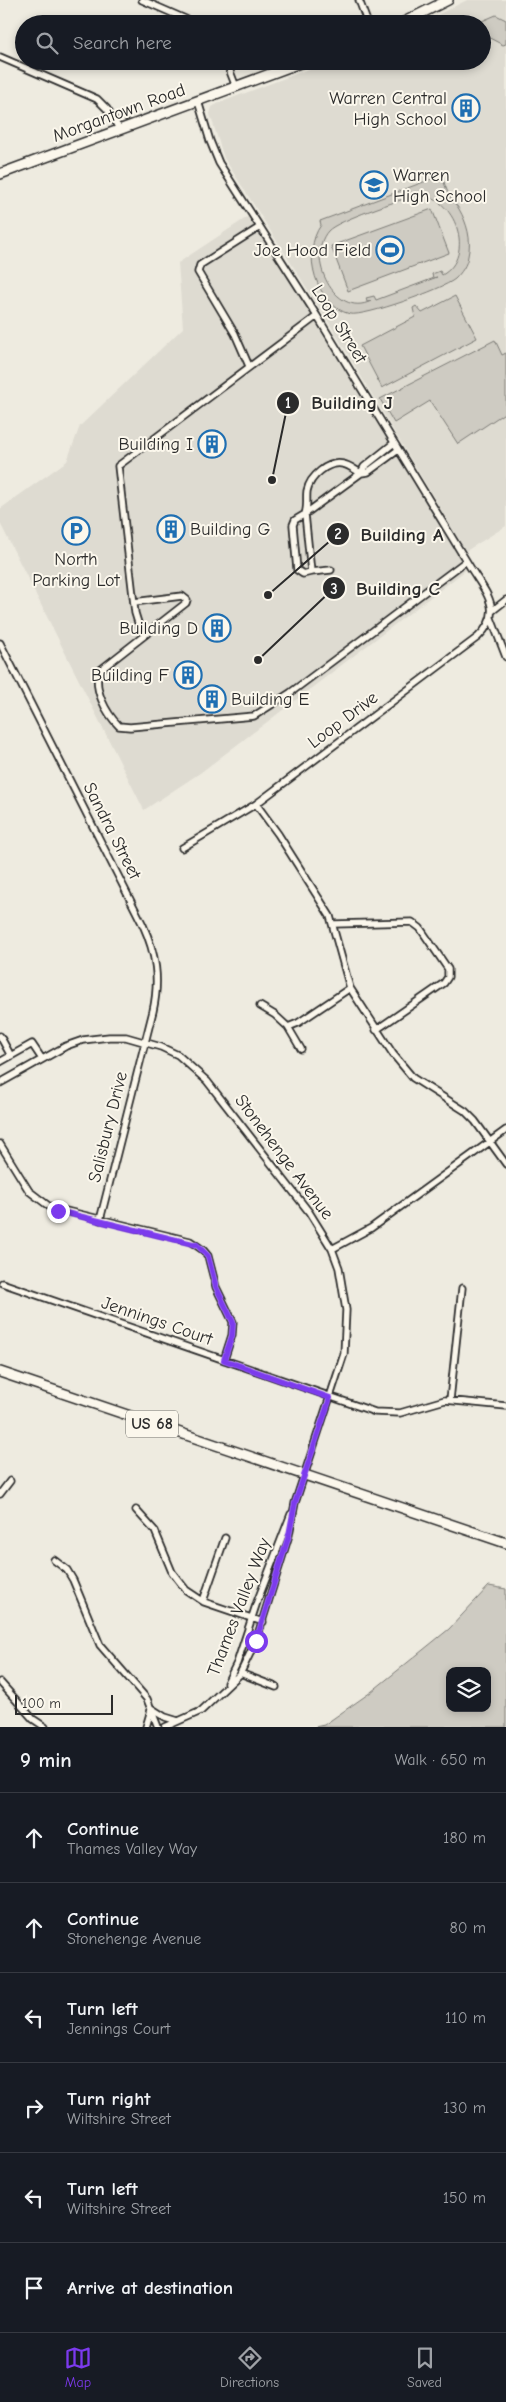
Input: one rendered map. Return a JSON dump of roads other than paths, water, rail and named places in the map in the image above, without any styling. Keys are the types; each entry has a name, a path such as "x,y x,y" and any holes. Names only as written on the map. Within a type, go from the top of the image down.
{"main road":[{"path":"418,15 448,0"},
{"name":"Morgantown Road","path":"0,174 281,70"},
{"name":"US 68","path":"0,1372 506,1543"}],"street":[{"path":"142,0 176,15"},
{"path":"359,0 365,15"},
{"path":"0,57 15,64"},
{"path":"29,70 97,100 107,108 120,130"},
{"path":"229,70 236,87"},
{"name":"Loop Street","path":"198,101 217,158 317,316 490,600 492,615 506,657"},
{"path":"249,366 235,334 198,272 200,265 260,227"},
{"path":"145,634 137,620 134,602 118,466 317,316"},
{"path":"331,570 299,572 295,558 293,525 295,520 361,473 364,467 394,444"},
{"path":"311,572 305,514 309,484 314,477 329,466 341,463 361,473 368,472 398,450"},
{"path":"307,500 310,504 317,505"},
{"path":"134,602 182,596 187,600 186,604 103,667 98,676 98,690 119,726 130,728 254,716 290,693 466,561"},
{"name":"Loop Drive","path":"182,848 256,804 478,637 487,628 492,615 506,600"},
{"name":"Sandra Street","path":"0,643 152,946 157,986 153,1011 144,1041"},
{"path":"0,660 7,656"},
{"path":"256,804 293,856 334,924 350,988 376,1030 401,1065 413,1078 465,1111 491,1142 506,1164"},
{"path":"334,924 412,922 420,928 448,969 448,977 444,983 376,1030"},
{"path":"288,1027 298,1023 350,988"},
{"path":"260,1006 276,1015 288,1027 301,1049"},
{"path":"0,1036 11,1056"},
{"name":"Stonehenge Avenue","path":"1,1080 66,1046 92,1038 118,1037 144,1041 178,1055 207,1081 309,1212 332,1249 343,1289 346,1332 344,1354 304,1476"},
{"name":"Salisbury Drive","path":"100,1220 144,1041"},
{"path":"0,1062 32,1044 42,1059"},
{"path":"332,1249 364,1233 506,1130"},
{"path":"0,1144 23,1184 35,1198 58,1211 190,1241 203,1250 210,1263 216,1287 233,1322 232,1336 224,1360"},
{"name":"Jennings Court","path":"2,1283 375,1412 391,1414 409,1411 431,1402 450,1400 506,1406"},
{"path":"450,1400 462,1288"},
{"name":"Thames Valley Way","path":"220,1693 237,1663 251,1618 304,1476"},
{"path":"0,1494 10,1481"},
{"name":"Thames Valley Way","path":"164,1727 201,1711 240,1673 251,1654 263,1622 292,1527 295,1503"},
{"path":"136,1510 155,1531 176,1579 186,1590 203,1601 263,1622"},
{"path":"203,1601 225,1538"},
{"path":"54,1560 67,1570 73,1580 94,1632 105,1652 142,1693 151,1708 158,1727"},
{"path":"240,1673 276,1687"},
{"path":"0,1682 33,1719 45,1727"},
{"path":"151,1708 165,1717 178,1721"},
{"path":"146,1727 151,1708"}],"place":[{"name":"Warren Central High School","path":"466,108"},
{"name":"Warren High School","path":"374,185"},
{"name":"Joe Hood Field","path":"390,250"},
{"name":"Building I","path":"212,444"},
{"name":"Building J","path":"272,480"},
{"name":"Building G","path":"171,529"},
{"name":"North Parking Lot","path":"76,531"},
{"name":"Building A","path":"268,595"},
{"name":"Building D","path":"217,628"},
{"name":"Building C","path":"258,660"},
{"name":"Building F","path":"188,675"},
{"name":"Building E","path":"212,699"}]}
